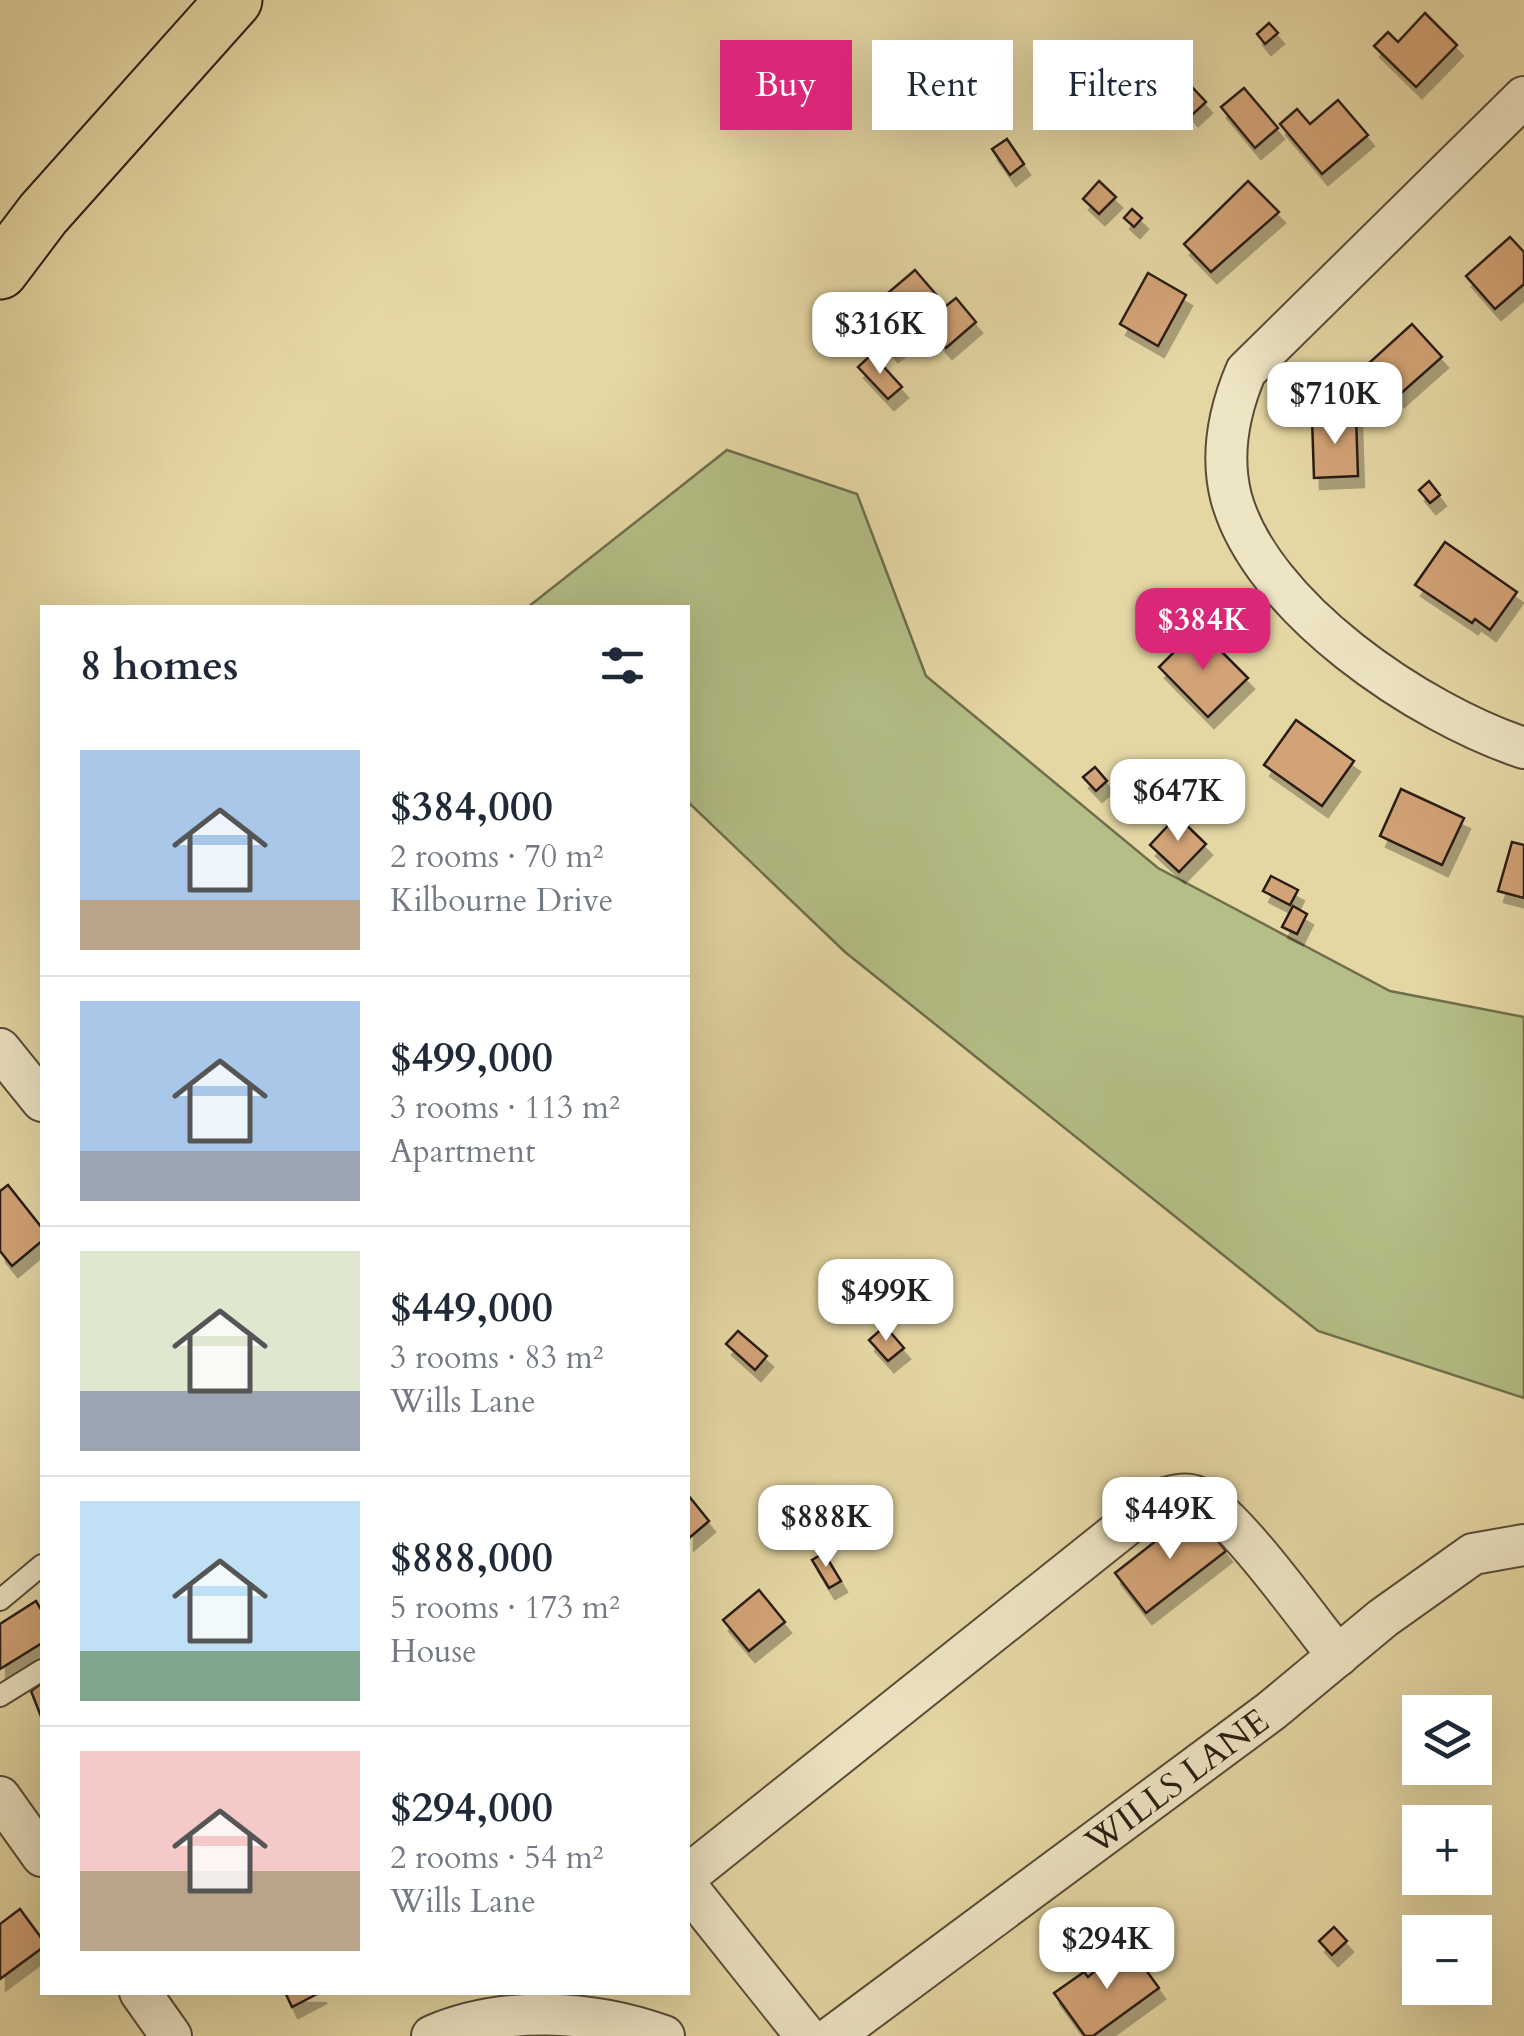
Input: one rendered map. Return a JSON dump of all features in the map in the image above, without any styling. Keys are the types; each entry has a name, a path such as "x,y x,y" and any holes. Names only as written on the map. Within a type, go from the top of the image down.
{"main road":[{"path":"0,271 142,99 234,0"}],"street":[{"path":"1524,97 1246,371 1226,432 1231,495 1241,524 1256,552 1306,609 1352,655 1406,694 1470,730 1524,748"},
{"path":"0,1049 40,1099"},
{"path":"690,1872 1158,1500 1184,1494 1200,1497 1225,1520 1338,1656"},
{"name":"WILLS LANE","path":"832,2036 1271,1711 1473,1554 1524,1545"},
{"path":"0,1796 40,1853"},
{"path":"690,1891 806,2036"},
{"path":"142,1995 171,2036"},
{"path":"432,2036 485,2020 528,2015 632,2024 664,2036"}],"lane":[{"path":"0,1600 40,1567"},
{"path":"0,1696 40,1671"}],"green space":[{"path":"727,450 857,494 926,676 1158,868 1390,991 1524,1017 1524,1398 1318,1331 845,952 690,804 690,605 531,605"}],"building":[{"path":"1425,13 1457,45 1416,87 1374,46 1388,32 1398,42"},
{"path":"1269,23 1278,33 1265,44 1257,34"},
{"path":"1193,88 1206,102 1193,114"},
{"path":"1244,88 1278,128 1255,148 1221,107"},
{"path":"1338,100 1368,135 1322,174 1280,124 1297,109 1310,124"},
{"path":"1007,139 1024,164 1010,175 992,149"},
{"path":"1099,181 1116,197 1099,214 1083,199"},
{"path":"1248,181 1279,212 1211,272 1184,244"},
{"path":"1132,209 1142,218 1134,227 1124,218"},
{"path":"1510,237 1524,252 1524,284 1495,309 1466,276"},
{"path":"915,270 946,306 956,298 976,322 946,348 925,324 892,351 861,316"},
{"path":"1148,273 1186,295 1158,346 1120,324"},
{"path":"1412,324 1442,357 1398,396 1369,363"},
{"path":"872,354 902,387 888,399 858,367"},
{"path":"1356,416 1358,476 1314,478 1312,418"},
{"path":"1429,481 1440,495 1430,503 1419,490"},
{"path":"1445,542 1517,592 1490,630 1475,619 1472,623 1415,585"},
{"path":"1198,628 1248,678 1208,717 1159,667"},
{"path":"1296,720 1354,761 1322,806 1264,765"},
{"path":"1095,767 1107,781 1096,791 1083,777"},
{"path":"1401,789 1464,818 1442,865 1380,836"},
{"path":"1177,816 1206,844 1179,872 1150,845"},
{"path":"1512,842 1524,845 1524,898 1498,891"},
{"path":"1271,876 1298,890 1290,905 1263,891"},
{"path":"1293,906 1307,914 1297,934 1282,927"},
{"path":"8,1185 40,1225 40,1243 12,1266 0,1251 0,1191"},
{"path":"885,1326 904,1348 888,1361 869,1340"},
{"path":"738,1331 767,1356 755,1370 726,1344"},
{"path":"690,1497 709,1521 690,1537"},
{"path":"1194,1511 1226,1551 1146,1613 1115,1573"},
{"path":"824,1553 841,1581 829,1588 812,1560"},
{"path":"759,1590 785,1622 749,1651 723,1620"},
{"path":"36,1601 40,1608 40,1644 0,1669 0,1624"},
{"path":"40,1684 40,1714 31,1691"},
{"path":"20,1909 40,1936 40,1949 0,1979 0,1924"},
{"path":"1334,1927 1347,1941 1332,1955 1319,1941"},
{"path":"1127,1944 1159,1988 1093,2036 1085,2036 1054,1993 1084,1972 1088,1977"},
{"path":"286,1995 315,1995 292,2007"}]}
